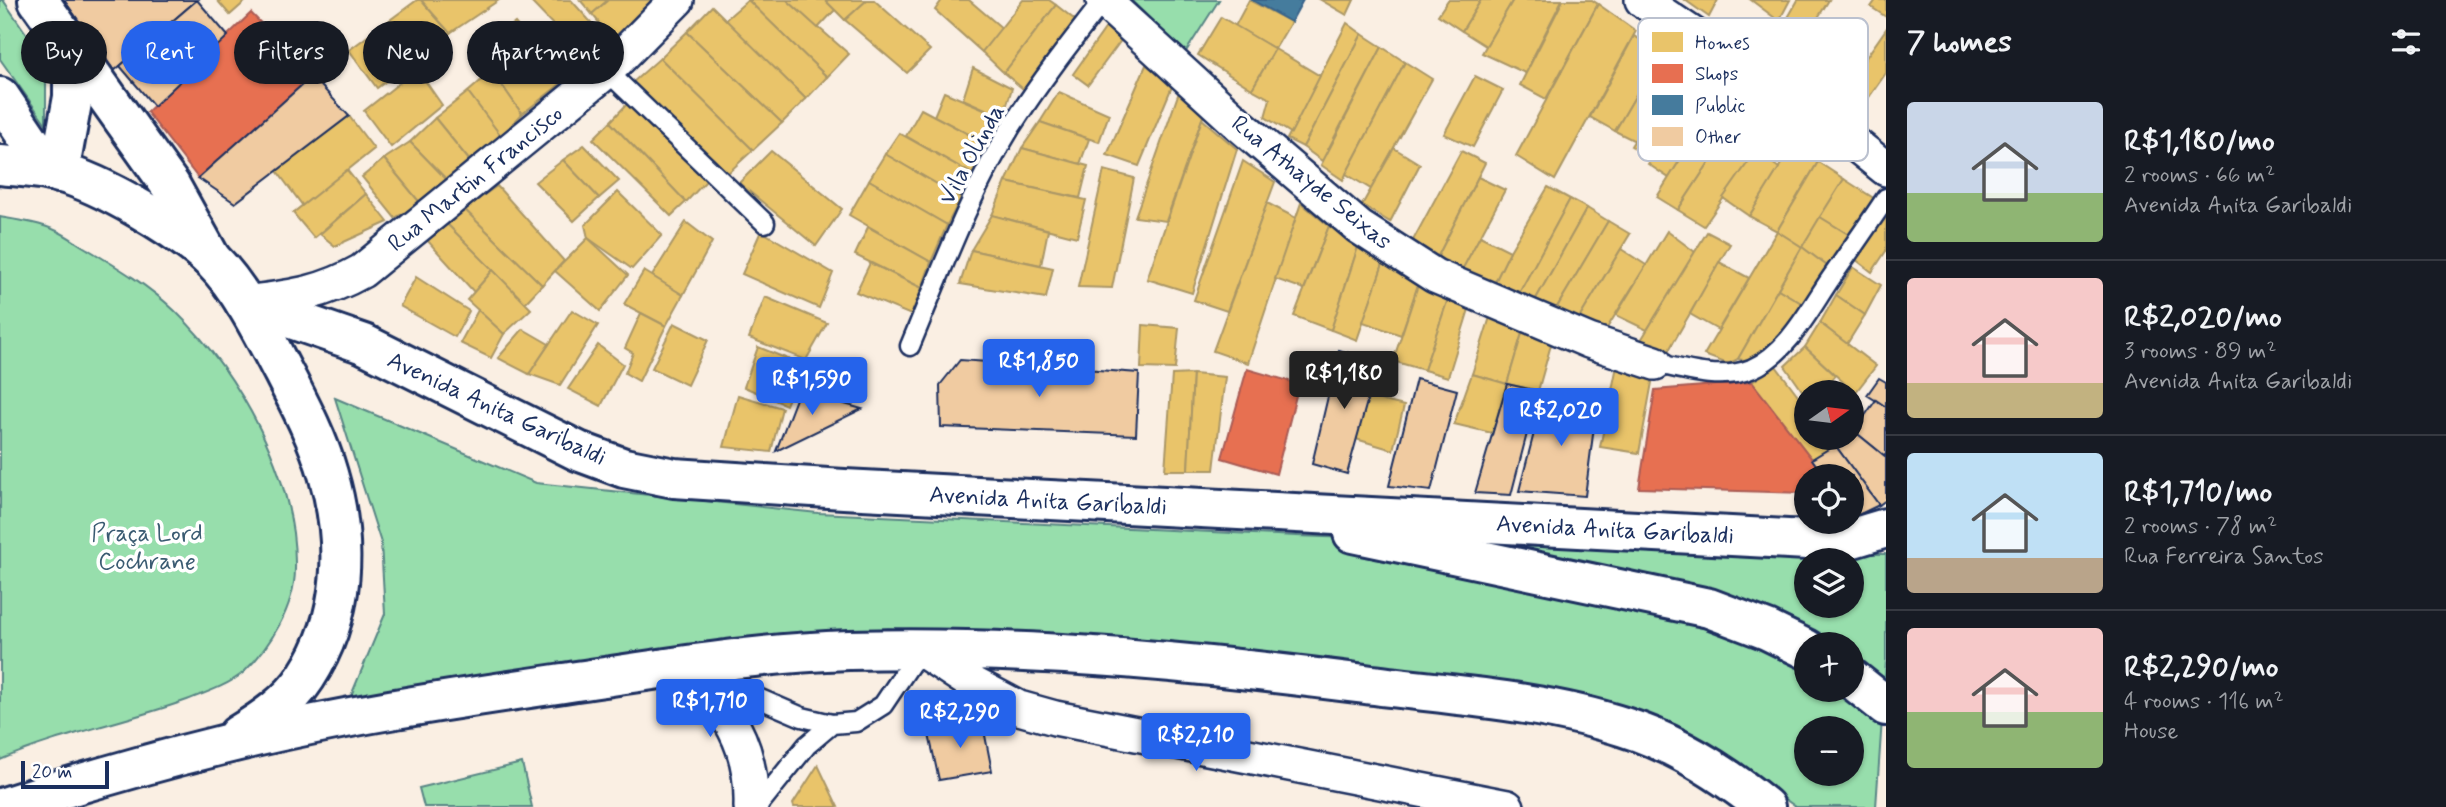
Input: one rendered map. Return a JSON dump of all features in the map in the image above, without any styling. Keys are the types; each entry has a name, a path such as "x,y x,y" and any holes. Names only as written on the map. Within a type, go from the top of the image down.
{"main road":[{"path":"38,0 53,21"},
{"path":"54,172 73,97 73,84"},
{"path":"98,84 170,185 211,259 244,303 272,350 316,440 328,473 339,520 342,565 337,602 324,641 306,678 262,720 225,744"},
{"path":"0,97 54,172"},
{"path":"0,165 54,172 84,181 174,230 211,259"},
{"name":"Avenida Anita Garibaldi","path":"244,303 364,344 578,451 624,468 674,478 1825,541 1846,540 1886,527"},
{"path":"1259,512 1709,608 1768,630 1794,643"},
{"path":"4,807 58,799 225,744 446,701 774,654 920,649 986,650 1108,658 1294,675 1500,701 1574,714 1625,727 1671,746 1710,767 1765,807"},
{"path":"1864,689 1886,706"}],"street":[{"name":"Rua Martin Francisco","path":"624,54 677,0"},
{"name":"Rua Athayde Seixas","path":"1103,0 1241,126 1359,227 1435,276 1589,341 1656,363"},
{"path":"1642,0 1669,18"},
{"name":"Rua Martin Francisco","path":"244,303 309,295 362,271 591,84"},
{"path":"1868,154 1886,169"},
{"path":"920,649 971,682 1019,708 1055,719 1507,807"},
{"path":"684,666 710,692 740,737 749,764 751,807"}],"lane":[{"name":"Vila Olinda","path":"910,346 964,215 1010,128 1103,0"},
{"path":"621,84 765,223"},
{"name":"Rua Athayde Seixas","path":"1656,363 1707,373 1749,370 1771,357 1792,336 1886,198"},
{"path":"684,666 802,717 832,724 856,722 883,705 920,649"},
{"path":"757,807 800,753 832,724"}],"green space":[{"path":"0,0 3,0 21,26 21,84 46,84 46,124 0,59"},
{"path":"1131,0 1219,0 1185,53"},
{"name":"Praça Lord Cochrane","path":"0,217 29,222 65,235 144,285 199,336 242,396 275,464 293,534 295,569 291,597 279,625 263,651 238,677 187,700 46,743 0,760"},
{"path":"335,398 536,483 818,513 1296,536 1794,554 1794,618 1864,618 1864,554 1886,554 1886,660 1876,807 1796,807 1720,753 1613,703 1254,651 888,628 350,698 385,614 381,543"},
{"path":"522,763 532,807 424,807 419,788"}],"building: Homes":[{"path":"217,0 247,0 230,15"},
{"path":"417,0 421,0 439,21 388,21"},
{"path":"421,0 499,0 453,31 453,21 439,21"},
{"path":"529,0 571,0 590,21 549,21"},
{"path":"580,0 608,0 592,14"},
{"path":"608,0 653,0 624,29 624,21 598,21 592,14"},
{"path":"748,0 787,0 849,54 827,77"},
{"path":"748,0 827,77 806,99 725,20"},
{"path":"787,0 825,0 835,10 818,28"},
{"path":"825,0 867,0 845,20"},
{"path":"867,0 874,0 930,50 907,73 845,20"},
{"path":"942,0 969,0 1003,29 982,52 935,10"},
{"path":"1023,0 1049,0 1056,5 1004,73 982,52"},
{"path":"1249,0 1291,22 1275,49 1235,26"},
{"path":"1321,0 1354,0 1347,15"},
{"path":"1448,0 1481,0 1462,31 1438,15"},
{"path":"1481,0 1513,0 1486,46 1462,31"},
{"path":"1513,0 1562,0 1525,73 1482,53"},
{"path":"1563,0 1592,0 1598,4 1546,99 1520,85"},
{"path":"1685,0 1718,0 1709,17"},
{"path":"1751,0 1790,0 1781,18 1775,18"},
{"path":"1798,0 1829,0 1818,18 1788,18"},
{"path":"1876,0 1886,0 1886,17 1871,7"},
{"path":"1598,4 1636,31 1555,180 1516,156"},
{"path":"1056,5 1079,23 1028,93 1004,73"},
{"path":"712,6 806,99 782,123 687,32"},
{"path":"1221,17 1275,49 1252,89 1198,55"},
{"path":"1347,23 1362,34 1303,147 1287,139"},
{"path":"1107,26 1122,39 1088,85 1073,74"},
{"path":"1886,29 1886,73 1868,99 1868,55"},
{"path":"687,32 782,123 753,150 660,58"},
{"path":"1362,34 1382,47 1322,161 1303,147"},
{"path":"1634,36 1638,38 1638,92 1615,131 1590,117"},
{"path":"363,40 363,69 349,50"},
{"path":"1382,47 1405,62 1343,180 1321,165"},
{"path":"1275,49 1320,76 1291,133 1265,117 1270,99 1252,89"},
{"path":"660,58 753,150 727,174 632,83"},
{"path":"1405,62 1432,79 1371,189 1346,174"},
{"path":"1146,65 1173,84 1139,166 1107,155"},
{"path":"973,68 1012,88 1003,117 963,99"},
{"path":"1475,76 1503,90 1473,147 1444,134"},
{"path":"398,84 427,84 442,105 391,147 364,111"},
{"path":"477,84 501,84 522,114 501,136 468,92"},
{"path":"501,84 560,84 522,114"},
{"path":"468,92 501,136 469,160 435,118"},
{"path":"944,92 1003,117 989,145 934,116"},
{"path":"1059,92 1109,114 1099,142 1040,122"},
{"path":"1179,92 1204,115 1166,221 1135,217"},
{"path":"1638,92 1638,136 1635,141 1615,131"},
{"path":"627,104 707,180 686,202 610,122"},
{"path":"921,109 989,145 972,174 906,136"},
{"path":"349,116 374,149 303,206 277,171"},
{"path":"435,118 469,160 447,180 410,142"},
{"path":"1202,119 1237,149 1192,293 1147,279"},
{"path":"610,122 686,202 671,216 593,139"},
{"path":"1040,122 1089,139 1080,164 1022,148"},
{"path":"899,133 972,174 961,198 885,154"},
{"path":"1638,135 1638,150 1631,146"},
{"path":"410,142 447,180 421,204 384,159"},
{"path":"584,145 619,181 599,198 563,160"},
{"path":"1022,148 1088,166 1080,198 1006,182"},
{"path":"1394,148 1420,164 1390,222 1362,205"},
{"path":"771,151 842,209 816,246 739,183"},
{"path":"1461,151 1485,163 1437,258 1411,244"},
{"path":"885,154 961,198 947,225 869,180"},
{"path":"384,159 421,204 395,218 362,177"},
{"path":"563,160 599,198 574,221 535,182"},
{"path":"1243,161 1275,182 1227,311 1194,300"},
{"path":"1650,161 1680,161 1669,178 1648,164"},
{"path":"1679,161 1710,161 1678,210 1657,197"},
{"path":"1710,161 1750,161 1704,226 1678,210"},
{"path":"1749,161 1770,161 1779,168 1749,216 1723,198"},
{"path":"1783,161 1818,162 1777,231 1749,216"},
{"path":"1818,162 1844,179 1802,247 1777,231"},
{"path":"347,170 366,194 314,238 293,213"},
{"path":"1104,170 1134,178 1112,288 1078,287"},
{"path":"1478,177 1505,190 1461,272 1437,258"},
{"path":"1844,179 1875,199 1851,236 1820,217"},
{"path":"869,180 947,225 931,262 849,215"},
{"path":"1006,182 1086,200 1077,237 992,215"},
{"path":"497,186 564,261 542,285 464,209"},
{"path":"1548,187 1570,199 1516,299 1492,288 1510,251"},
{"path":"618,192 662,235 632,269 588,238 585,225"},
{"path":"366,194 388,222 335,246 320,234"},
{"path":"1570,199 1587,208 1532,306 1516,299"},
{"path":"1267,203 1296,218 1248,363 1213,351"},
{"path":"1301,203 1329,226 1304,289 1275,279"},
{"path":"1587,208 1608,221 1553,314 1532,306"},
{"path":"464,209 542,285 525,303 447,224"},
{"path":"1886,211 1886,251 1872,272 1855,259"},
{"path":"992,215 1048,230 1041,265 971,250"},
{"path":"1820,217 1851,236 1831,269 1802,247"},
{"path":"1608,221 1630,234 1577,322 1553,314"},
{"path":"686,222 712,242 683,295 652,276"},
{"path":"447,224 493,270 474,292 426,239"},
{"path":"1329,226 1358,247 1331,330 1294,316"},
{"path":"868,227 931,262 922,288 855,255"},
{"path":"761,231 833,273 819,308 742,274"},
{"path":"1667,231 1695,252 1647,330 1616,315"},
{"path":"1777,231 1802,247 1738,359 1728,364 1704,355"},
{"path":"1707,232 1730,244 1665,357 1638,345"},
{"path":"1480,236 1510,251 1492,288 1461,272"},
{"path":"588,238 628,275 600,311 555,271"},
{"path":"1358,247 1383,264 1357,340 1331,330"},
{"path":"1802,247 1831,269 1806,306 1778,289"},
{"path":"1621,249 1646,265 1604,333 1577,322"},
{"path":"971,250 1053,268 1046,298 960,284"},
{"path":"1719,262 1749,278 1718,330 1690,314"},
{"path":"870,263 922,288 911,315 856,292"},
{"path":"1383,264 1419,282 1401,335 1363,322"},
{"path":"1853,267 1881,285 1865,315 1836,295"},
{"path":"493,270 531,309 504,334 467,300"},
{"path":"644,271 683,295 666,326 624,304"},
{"path":"416,277 469,311 455,337 400,306"},
{"path":"1419,282 1448,299 1424,370 1393,361"},
{"path":"1778,289 1806,306 1768,352 1749,361 1738,359"},
{"path":"1836,295 1865,315 1847,344 1820,323"},
{"path":"765,297 827,323 806,360 749,338"},
{"path":"1448,299 1470,306 1448,377 1424,370"},
{"path":"478,310 504,334 491,358 460,343"},
{"path":"572,310 598,325 560,385 529,374"},
{"path":"641,313 666,326 639,381 625,373 633,353 625,348"},
{"path":"1490,317 1523,330 1507,384 1472,374"},
{"path":"674,323 708,340 687,385 652,368"},
{"path":"1820,323 1876,366 1864,381 1841,380 1805,347"},
{"path":"1143,325 1179,328 1175,369 1141,368"},
{"path":"523,329 549,344 529,374 498,358"},
{"path":"1523,330 1552,341 1538,391 1507,384"},
{"path":"598,345 623,364 601,406 568,389"},
{"path":"758,347 803,365 786,405 744,387"},
{"path":"1805,347 1835,375 1831,380 1795,380 1785,366"},
{"path":"1617,366 1653,377 1639,453 1600,447"},
{"path":"1776,366 1794,390 1794,436 1752,382"},
{"path":"1193,374 1188,470 1165,470 1172,375"},
{"path":"1193,374 1225,377 1214,470 1188,470"},
{"path":"1472,374 1507,384 1492,433 1454,424"},
{"path":"738,395 782,408 771,452 724,447"},
{"path":"1368,397 1404,406 1393,450 1356,439"},
{"path":"1805,450 1827,450 1812,459"},
{"path":"818,765 838,807 794,807 793,804"}],"building: Shops":[{"path":"251,13 259,21 243,21"},
{"path":"234,29 234,84 303,84 198,178 147,112 176,84 220,84 220,43"},
{"path":"1247,369 1299,384 1276,474 1222,458"},
{"path":"1752,382 1794,436 1794,450 1805,450 1816,464 1794,464 1794,493 1639,488 1655,390"}],"building: Public":[{"path":"1252,0 1303,0 1291,22"}],"building: Other":[{"path":"64,0 197,0 172,21 121,21 121,65 114,71 107,61 107,21 79,21"},
{"path":"197,0 215,21 172,21"},
{"path":"220,27 228,36 220,44"},
{"path":"135,84 177,84 154,106"},
{"path":"303,84 319,84 349,116 235,203 198,178"},
{"path":"1339,350 1378,362 1347,474 1312,464"},
{"path":"960,360 1139,373 1136,435 941,427 940,385"},
{"path":"1879,378 1886,382 1886,407 1867,395"},
{"path":"1416,379 1457,390 1431,491 1389,486"},
{"path":"1507,384 1538,391 1511,495 1475,493"},
{"path":"799,391 862,409 776,451"},
{"path":"1544,394 1597,404 1585,496 1519,491"},
{"path":"1876,400 1886,407 1886,457 1864,439 1864,417"},
{"path":"1864,439 1886,457 1886,500 1879,505 1864,485 1864,464 1849,464 1839,450 1864,450"},
{"path":"1827,450 1839,450 1849,464 1816,464 1812,459"},
{"path":"1864,485 1879,505 1864,512"},
{"path":"982,720 992,771 939,780 928,730"}]}
